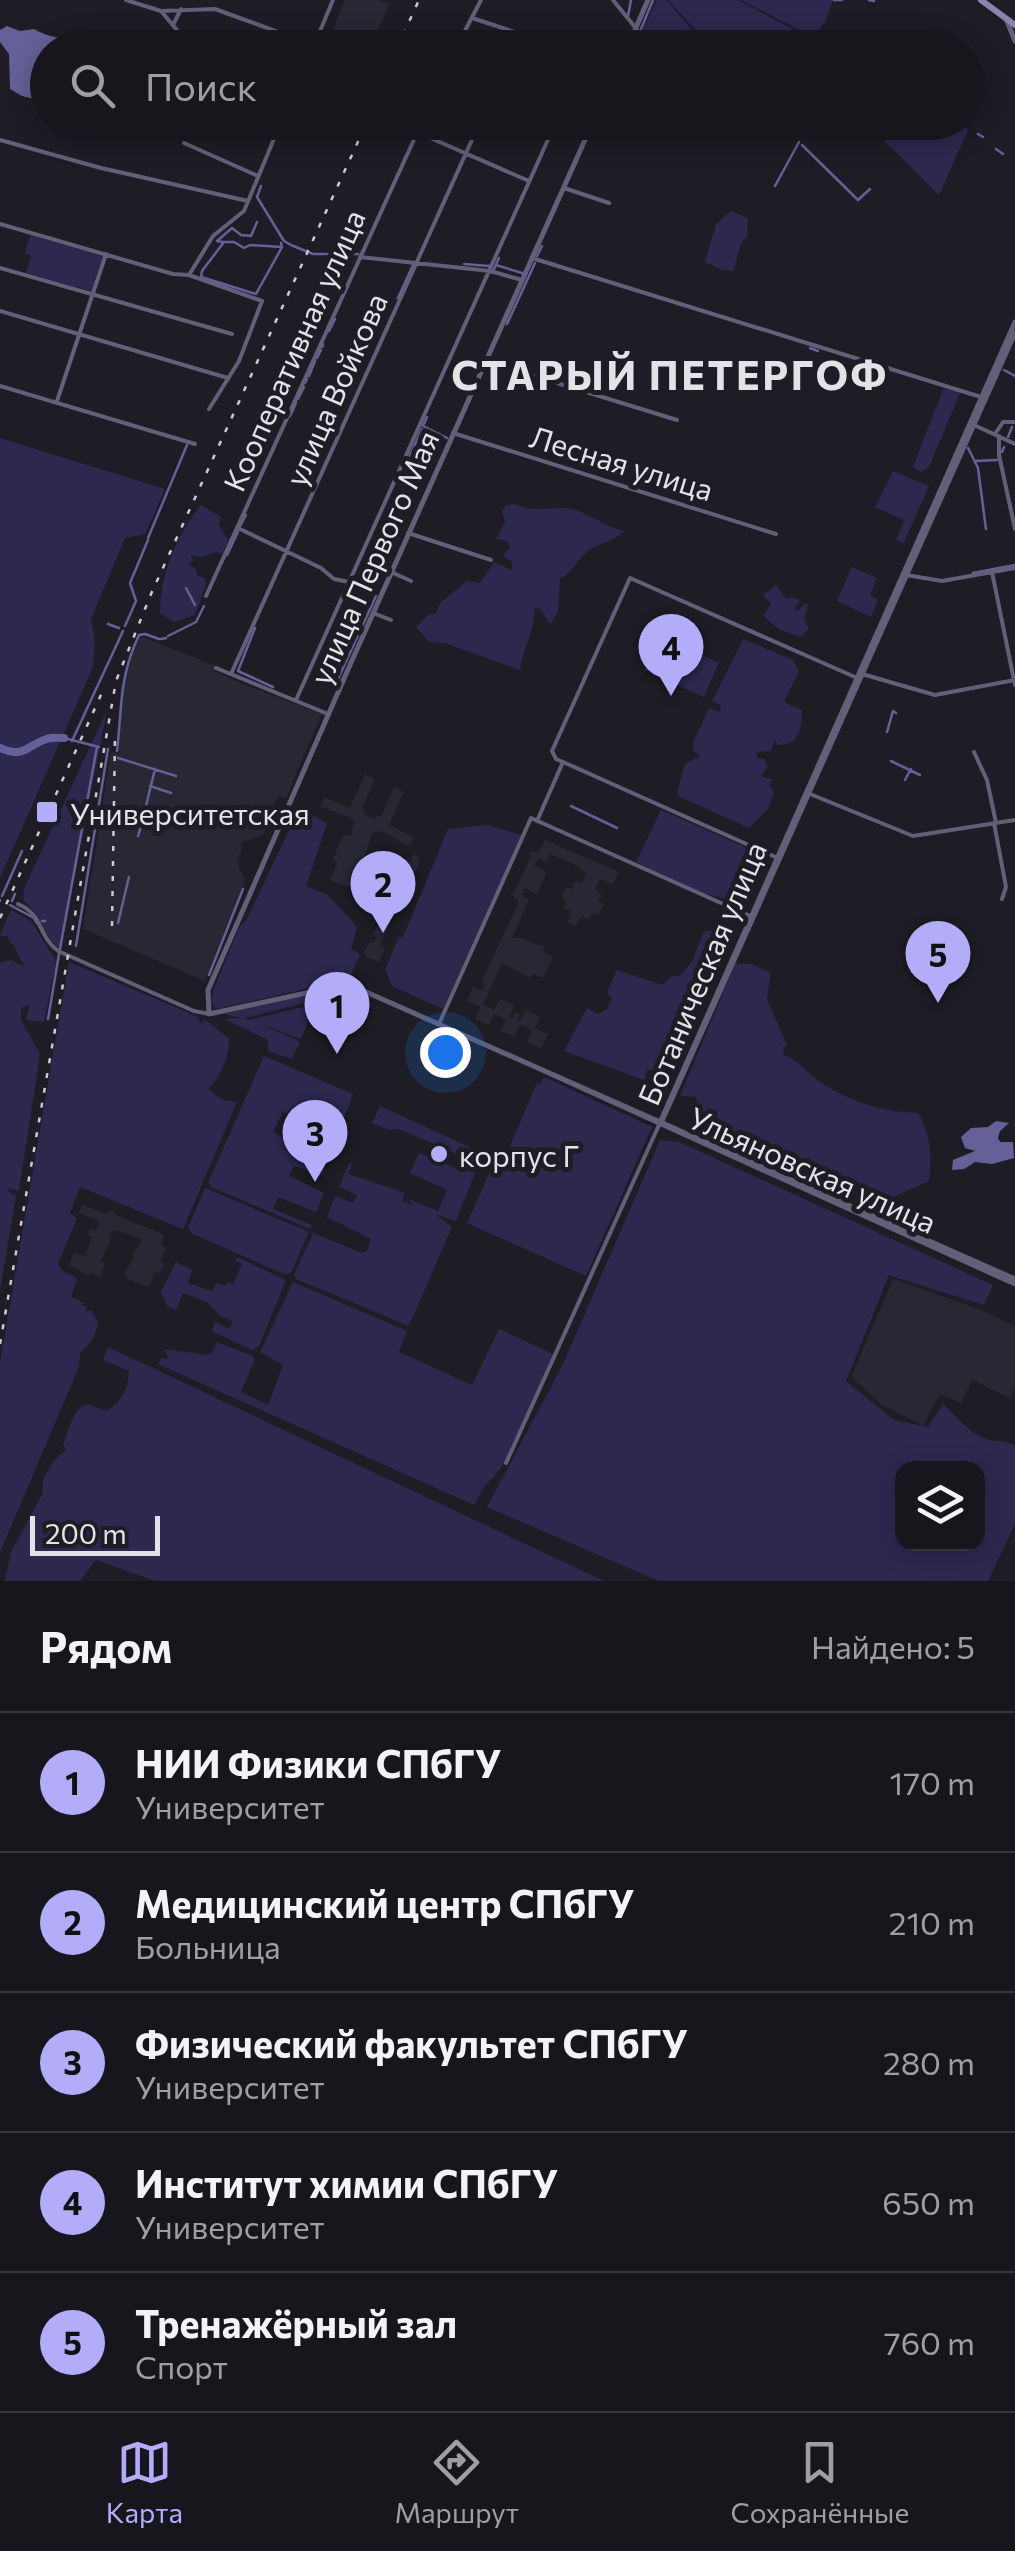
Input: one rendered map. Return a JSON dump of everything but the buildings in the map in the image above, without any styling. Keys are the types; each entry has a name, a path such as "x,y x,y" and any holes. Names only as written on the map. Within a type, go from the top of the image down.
{"main road":[{"path":"980,0 1015,26"}],"street":[{"path":"126,0 162,11 208,8 228,12 274,30"},
{"path":"321,30 333,0"},
{"path":"466,30 481,0"},
{"path":"613,0 638,30"},
{"path":"635,30 648,0"},
{"path":"173,25 180,9"},
{"path":"162,11 177,30"},
{"path":"472,18 508,30"},
{"path":"1007,19 1015,41"},
{"path":"0,140 248,200"},
{"path":"188,275 213,236 240,214 273,140"},
{"name":"Кооперативная улица","path":"206,596 414,140"},
{"path":"435,140 530,181"},
{"name":"улица Войкова","path":"231,674 472,140"},
{"path":"296,700 548,140"},
{"name":"улица Первого Мая","path":"209,1014 206,999 210,986 585,140"},
{"path":"184,143 258,176"},
{"path":"564,188 609,203"},
{"path":"0,224 188,275 262,301 239,361 209,409"},
{"path":"56,402 106,254"},
{"path":"360,257 490,270 522,280"},
{"path":"532,258 983,398"},
{"path":"0,268 232,334"},
{"path":"0,311 228,378"},
{"name":"Ботаническая улица","path":"983,398 1015,322"},
{"name":"Ботаническая улица","path":"660,1122 1015,333"},
{"path":"486,361 677,420"},
{"path":"0,386 195,444"},
{"path":"1015,422 1004,422 997,435 1015,529"},
{"path":"971,424 1015,444"},
{"name":"Лесная улица","path":"453,433 776,534"},
{"path":"237,528 321,568 334,579 349,582"},
{"path":"408,533 491,560"},
{"path":"904,574 942,581 1015,568"},
{"path":"391,572 411,580"},
{"path":"778,858 556,759 552,751 630,578 859,676 929,694 1015,682 992,572"},
{"path":"373,613 391,620"},
{"path":"216,668 328,714"},
{"path":"974,752 987,780 1006,887 1002,899"},
{"path":"439,1024 563,762"},
{"path":"807,793 912,836 1015,820"},
{"path":"534,820 751,917"},
{"path":"18,904 34,912 45,938 58,951 194,1011 209,1014"},
{"name":"Ульяновская улица","path":"209,1014 344,983 1015,1282"},
{"path":"506,1463 660,1122"}],"shaded area":[{"path":"345,0 390,4 378,30 333,30"},
{"path":"657,0 666,0 692,30 642,30"},
{"path":"668,0 738,0 794,30 695,30"},
{"path":"741,0 833,0 819,30 799,30"},
{"path":"7,26 20,31 34,29 36,30 30,30 30,98 10,89 9,54 0,42 0,30"},
{"path":"883,140 964,140 939,195"},
{"path":"731,211 748,218 747,237 742,241 733,271 705,262 716,224"},
{"path":"30,235 103,256 91,291 26,273 31,256 25,253"},
{"path":"943,389 961,391 929,467 921,472 913,467"},
{"path":"0,438 165,489 145,534 125,538 91,619 95,640 93,667 0,878"},
{"path":"893,471 929,486 904,543 896,540 904,520 875,507"},
{"path":"201,505 221,517 219,526 228,540 222,554 191,555 193,561 188,564 196,569 197,576 205,578 206,584 195,615 174,622 160,613 163,584 177,542"},
{"path":"505,506 571,509 624,531 588,551 560,579 558,612 550,624 540,608 535,609 520,670 445,643 429,642 416,627 429,614 435,614 441,602 467,581 480,583 494,562 512,570 512,561 503,556 510,548 507,541 496,539 505,522"},
{"path":"852,567 877,578 870,595 878,600 871,617 837,601"},
{"path":"776,585 786,599 800,600 797,612 805,603 808,605 804,620 809,629 800,637 779,629 763,616 771,604 763,595"},
{"path":"140,636 216,666 214,670 228,678 322,714 286,798 278,796 263,834 240,844 237,861 245,880 205,981 83,929 111,752 119,753 120,691"},
{"path":"658,639 719,663 704,697 644,670"},
{"path":"743,639 793,660 799,671 784,702 802,710 795,739 778,745 775,740 771,751 757,752 757,758 765,759 767,767 761,776 772,780 769,786 774,792 767,810 749,828 677,793 685,764 700,756 693,750 693,743 709,708 719,712 721,705 712,701"},
{"path":"107,710 59,948 24,901 23,891"},
{"path":"365,774 375,779 362,808 364,814 374,819 377,815 381,817 394,787 404,792 389,825 414,837 410,847 382,831 376,832 370,836 355,873 360,877 362,872 379,880 378,883 396,887 406,860 410,862 414,854 419,856 418,866 381,942 380,946 385,948 379,962 365,956 364,951 370,942 374,943 377,936 373,934 387,908 330,880 337,863 333,859 343,835 351,835 354,822 320,807 324,797 350,808"},
{"path":"299,809 327,823 306,886 328,895 357,927 351,949 360,954 349,979 216,1009 211,1002 213,991 240,926 247,919"},
{"path":"661,810 765,856 747,895 735,898 707,894 636,862"},
{"path":"488,825 521,835 443,1009 392,986 385,969 399,937 403,937 448,829"},
{"path":"545,840 619,872 613,884 600,879 595,890 602,894 598,901 604,904 599,915 592,913 589,920 582,916 575,926 568,923 571,911 563,909 567,901 561,898 566,887 572,889 574,882 582,883 586,873 574,864 550,854 546,862 538,858 534,866 547,872 537,894 525,888 521,895 529,900 512,938 544,947 543,952 553,957 543,978 533,974 530,978 502,963 483,1005 494,1010 500,999 514,1005 509,1017 515,1012 520,1014 520,1022 526,1010 540,1017 535,1028 548,1034 541,1048 527,1042 532,1030 520,1025 515,1037 501,1031 506,1019 494,1014 489,1025 475,1019 480,1007 467,1001 473,987 482,991 485,984 481,982 519,902 510,894 514,893 531,856 529,852 539,852"},
{"path":"11,910 31,921 56,961 44,1022 26,1020 30,1004 21,1008 21,1020 40,1054 19,1191 8,1191 16,1196 0,1290 0,963 11,960 25,967 8,937 0,935"},
{"path":"716,932 711,955 656,1070 647,1070 644,1080 564,1051 587,1008 598,1014 607,1009 612,998 607,993 617,970 663,985 670,977 681,975 692,962 703,933"},
{"path":"69,962 196,1016 202,1024 204,1019 229,1038 223,1066 208,1089 223,1100 237,1102 183,1229 80,1187 70,1213 77,1218 58,1264 77,1278 71,1297 85,1303 80,1306 87,1306 86,1312 93,1310 97,1326 80,1353 79,1367 0,1552 0,1362"},
{"path":"735,964 751,964 771,973 767,999 787,1045 783,1047 784,1055 849,1098 883,1109 918,1113 930,1146 929,1181 893,1197 759,1146 704,1116 695,1097 680,1096"},
{"path":"319,991 317,1000 244,1018 315,1004 301,1039 259,1023 300,1042 292,1059 268,1051 268,1040 224,1019 242,1018 224,1014"},
{"path":"264,1056 353,1094 335,1141 317,1133 321,1119 289,1111 283,1112 273,1131 305,1155 311,1147 329,1155 322,1176 294,1166 289,1176 324,1193 316,1212 278,1197 273,1209 312,1225 310,1229 208,1183"},
{"path":"544,1077 652,1127 586,1276 467,1223 492,1167 536,1164 508,1150 537,1083 541,1084"},
{"path":"380,1106 483,1153 456,1221 435,1214 452,1227 409,1326 294,1275 313,1233 362,1253 367,1251 371,1239 327,1217 335,1196 353,1203 357,1195 339,1187 349,1163 352,1164 348,1174 405,1193 402,1201 415,1206 406,1198 438,1211 447,1190 410,1173 419,1153 461,1170 466,1158 399,1129 389,1130 372,1123"},
{"path":"996,1121 1009,1123 998,1138 1000,1142 1013,1142 1014,1158 992,1164 975,1162 952,1170 953,1160 975,1151 965,1148 961,1137 971,1128 988,1127"},
{"path":"660,1140 679,1142 993,1285 984,1305 889,1275 846,1381 894,1420 928,1427 943,1404 977,1435 1015,1446 1015,1524 988,1581 659,1581 487,1507 564,1362"},
{"path":"205,1188 309,1232 291,1273 284,1274 191,1233 188,1227"},
{"path":"82,1204 105,1214 112,1210 164,1235 161,1245 166,1248 161,1261 165,1263 160,1273 155,1272 149,1287 126,1278 125,1272 142,1240 129,1234 112,1230 100,1261 105,1264 100,1277 91,1273 89,1276 69,1265 74,1252 85,1256 92,1237 88,1235 90,1228 96,1230 99,1222 79,1213"},
{"path":"237,1257 286,1280 259,1346 252,1350 212,1331 215,1322 229,1329 233,1321 219,1315 207,1302 183,1293 176,1310 167,1306 161,1292 176,1262 192,1270 188,1283 212,1291 216,1283 233,1284 242,1264 235,1261"},
{"path":"893,1279 1015,1326 1015,1386 1010,1398 972,1380 961,1403 940,1394 923,1425 882,1405 851,1377"},
{"path":"293,1282 407,1331 399,1352 472,1385 499,1329 553,1354 502,1467 474,1505 158,1364 161,1358 169,1359 164,1349 207,1355 217,1342 253,1356 241,1392 268,1405 283,1365 260,1352"},
{"path":"108,1347 604,1581 155,1581 96,1560 80,1581 5,1581 11,1552 42,1495 43,1480 54,1460 66,1450 63,1445 76,1413 84,1405 106,1411 126,1389 129,1371 103,1360"}],"waterway":[{"path":"628,16 631,0"},
{"path":"641,29 653,0"},
{"path":"834,0 842,0"},
{"path":"869,0 874,1"},
{"path":"775,186 799,142"},
{"path":"802,145 858,200 870,189"},
{"path":"996,149 1003,154"},
{"path":"261,186 257,197 284,241 313,254 358,254"},
{"path":"223,242 217,241 232,228 251,236 257,222"},
{"path":"281,243 282,247 244,248 224,242 201,277 256,294 282,247"},
{"path":"537,256 542,246"},
{"path":"494,269 499,258"},
{"path":"507,324 535,263"},
{"path":"464,264 489,266"},
{"path":"398,298 413,265"},
{"path":"496,265 522,273"},
{"path":"329,331 335,319"},
{"path":"810,348 818,351"},
{"path":"317,358 321,350"},
{"path":"309,376 315,361"},
{"path":"856,363 874,368 871,379"},
{"path":"1004,370 1015,376"},
{"path":"305,383 307,379"},
{"path":"298,399 304,387"},
{"path":"290,416 296,403"},
{"path":"427,417 423,426 447,438"},
{"path":"1008,437 1012,427"},
{"path":"406,464 422,429"},
{"path":"148,538 187,445"},
{"path":"1002,452 1004,447"},
{"path":"968,448 978,468 986,529"},
{"path":"975,461 997,460"},
{"path":"240,526 246,515"},
{"path":"227,555 238,532"},
{"path":"125,626 136,601 130,583 148,540"},
{"path":"973,573 1015,565"},
{"path":"186,588 195,605"},
{"path":"338,679 376,596"},
{"path":"168,636 196,622 204,606"},
{"path":"108,624 119,628"},
{"path":"255,628 238,671 273,687"},
{"path":"72,741 123,631"},
{"path":"117,751 122,693 133,650 139,635 159,639"},
{"path":"161,639 166,638"},
{"path":"887,732 893,711 896,713"},
{"path":"0,748 20,752 49,738 64,738"},
{"path":"64,738 99,747"},
{"path":"60,949 97,747"},
{"path":"76,946 108,749"},
{"path":"118,758 176,776"},
{"path":"891,761 920,775"},
{"path":"138,836 138,814 146,806 155,769"},
{"path":"905,780 911,769"},
{"path":"150,786 171,793"},
{"path":"571,806 617,828"},
{"path":"2,896 22,851"},
{"path":"118,923 129,877"},
{"path":"209,975 243,889"},
{"path":"12,901 15,894"},
{"path":"10,905 37,923"},
{"path":"48,1019 59,954"}],"railway":[{"path":"405,30 419,0"},
{"path":"0,1344 116,681 151,594 359,140"},
{"path":"0,918 105,686"},
{"path":"112,926 115,736"}],"place":[{"name":"Институт химии СПбГУ","path":"671,696"},
{"name":"Университетская","path":"47,812"},
{"name":"Медицинский центр СПбГУ","path":"383,933"},
{"name":"Тренажёрный зал","path":"938,1003"},
{"name":"НИИ Физики СПбГУ","path":"337,1054"},
{"name":"корпус Г","path":"439,1154"},
{"name":"Физический факультет СПбГУ","path":"315,1182"}],"district":[{"name":"СТАРЫЙ ПЕТЕРГОФ","path":"670,373"}]}
